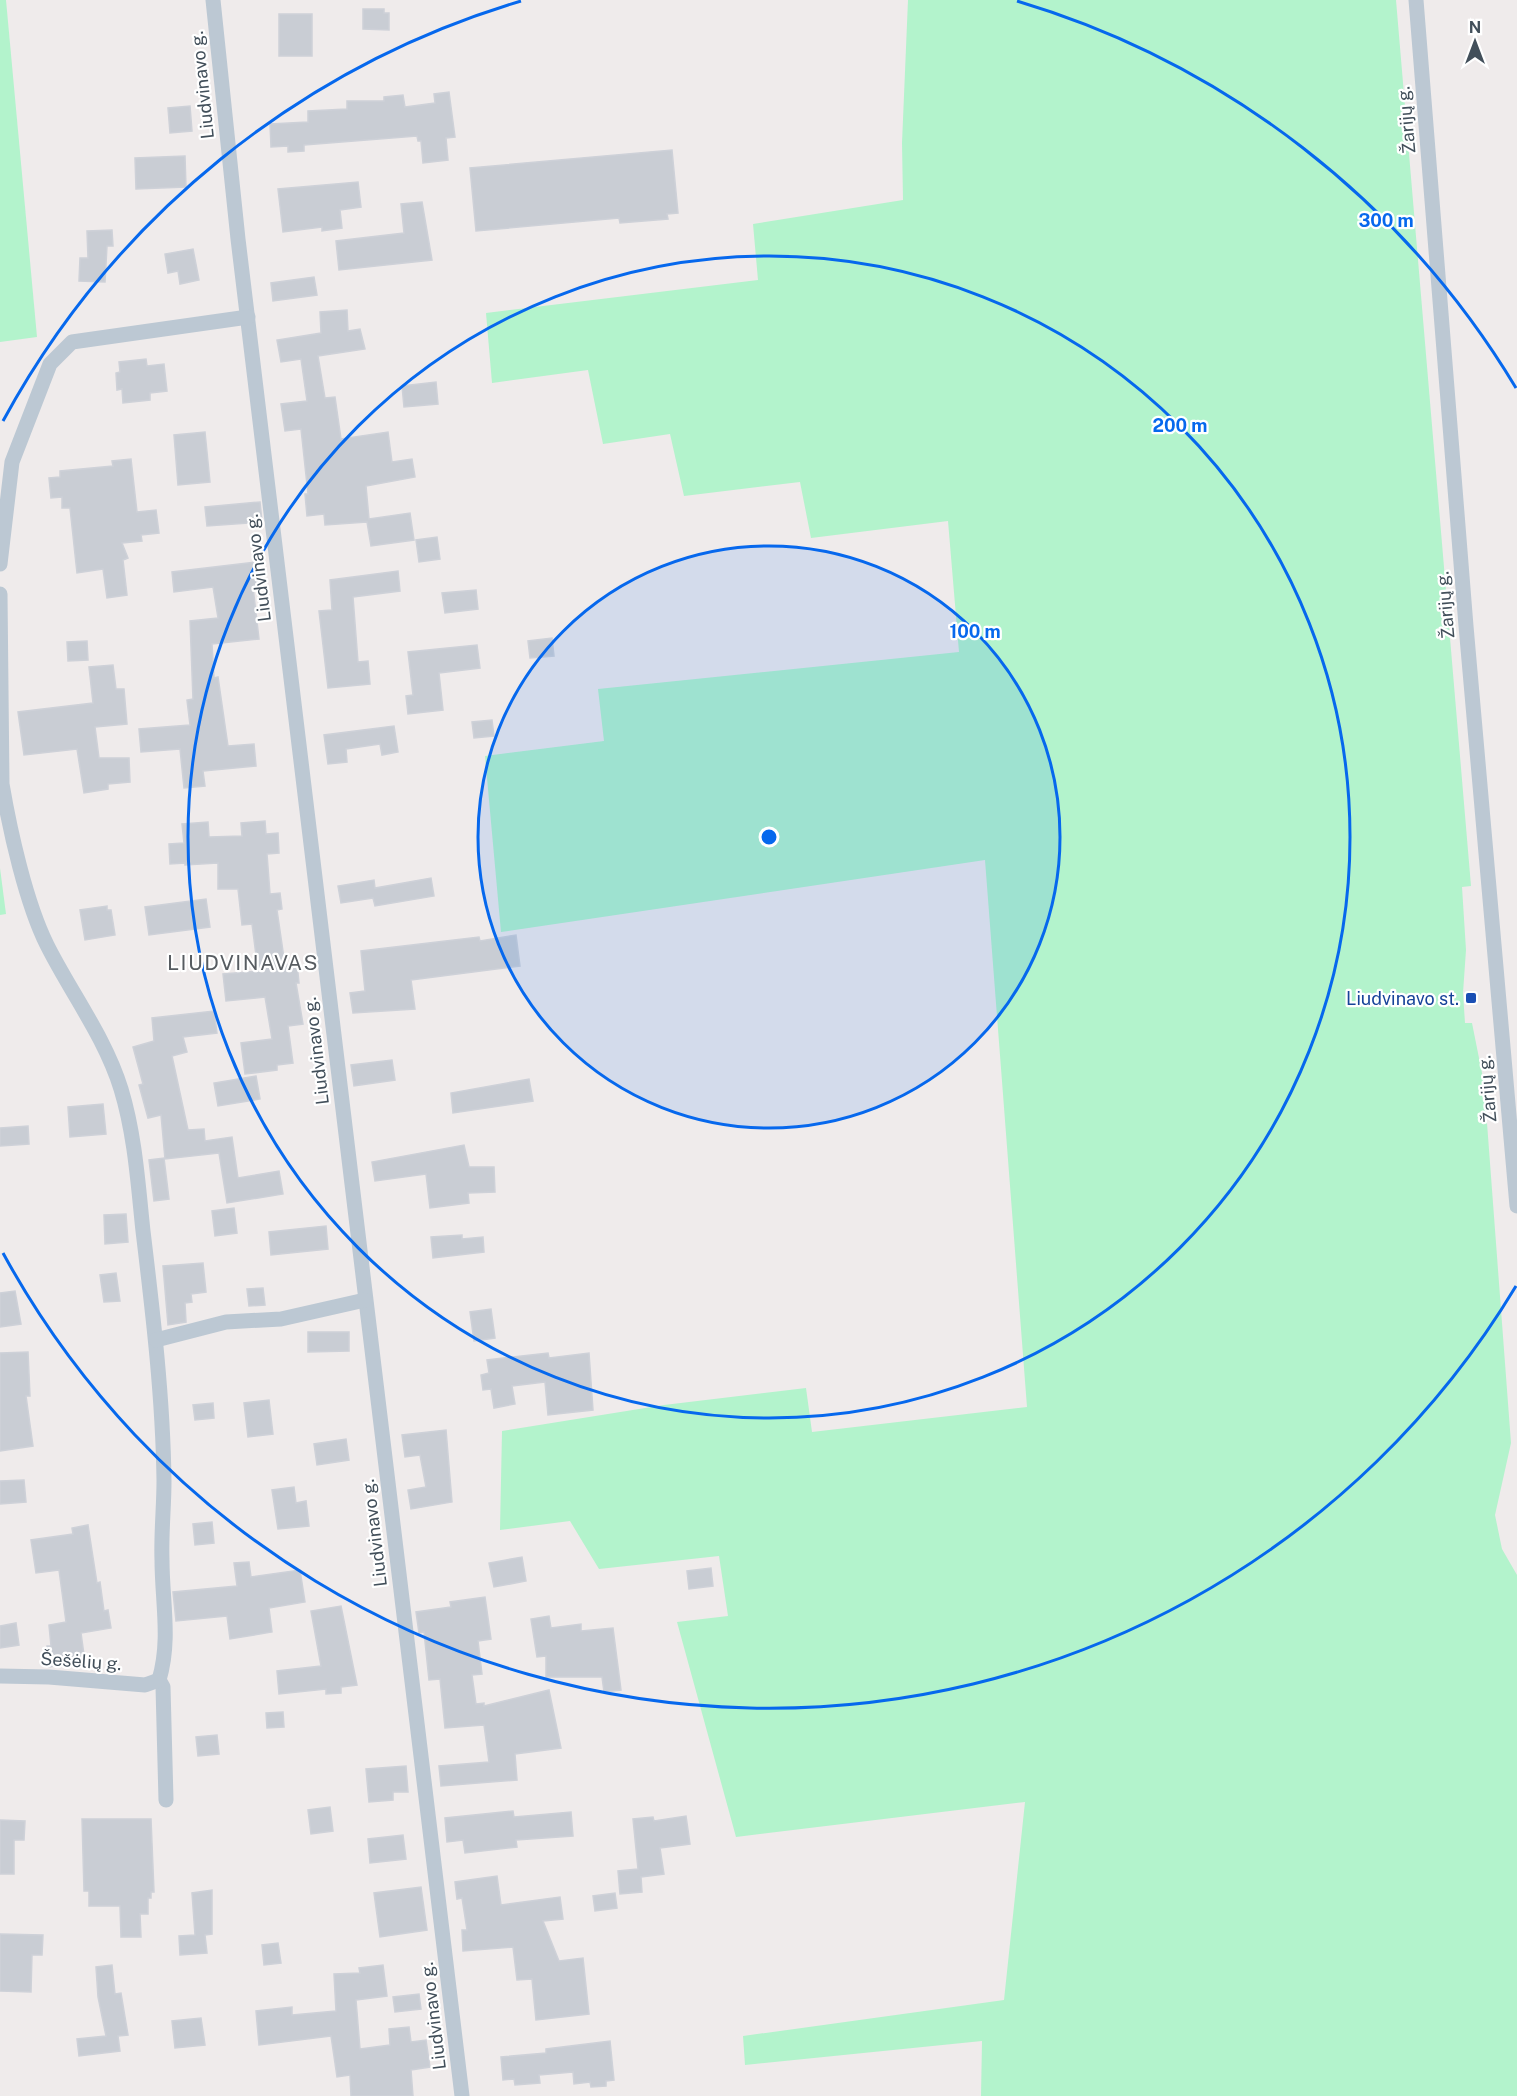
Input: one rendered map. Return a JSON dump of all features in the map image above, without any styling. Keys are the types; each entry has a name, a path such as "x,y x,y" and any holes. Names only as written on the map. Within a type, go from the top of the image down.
{"street":[{"name":"Liudvinavo g.","path":"213,0 248,317 462,2096"},
{"name":"Žarijų g.","path":"1416,0 1466,626 1517,1206"},
{"path":"0,564 12,462 50,364 72,342 248,317"},
{"path":"0,594 2,784 8,815 32,904 46,943 100,1040 120,1088 132,1129 156,1340 164,1480 162,1561 167,1630 164,1664 159,1680 163,1687 166,1800"},
{"path":"156,1340 226,1322 281,1319 366,1300"},
{"name":"Šešėlių g.","path":"0,1676 49,1677 145,1685 159,1680"}],"green space":[{"path":"0,0 6,0 37,337 0,342"},
{"path":"908,0 1396,0 1471,886 1462,887 1466,950 1463,993 1465,1023 1472,1023 1484,1083 1511,1443 1495,1515 1502,1549 1517,1575 1517,2096 981,2096 982,2041 745,2065 743,2036 1004,2000 1025,1802 736,1837 677,1622 728,1616 719,1556 599,1569 570,1521 500,1530 502,1431 664,1405 806,1388 812,1432 1027,1407 985,860 501,932 485,756 604,741 598,689 959,652 948,521 811,538 800,482 684,496 670,434 603,444 588,370 492,383 486,313 758,280 753,224 903,200 902,143"},
{"path":"0,868 6,914 0,915"}],"building":[{"path":"363,9 384,9 384,13 389,13 389,30 363,29"},
{"path":"279,14 312,14 312,56 279,56"},
{"path":"449,92 455,137 446,138 448,160 423,163 421,141 418,141 417,136 304,145 304,151 288,152 288,146 271,147 270,124 308,122 308,111 347,109 347,101 384,101 384,97 403,95 405,107 435,103 434,94"},
{"path":"190,106 192,131 170,133 168,108"},
{"path":"672,150 678,213 667,214 668,219 620,223 619,218 476,231 470,168"},
{"path":"185,156 186,187 136,189 135,158"},
{"path":"358,182 361,207 340,210 342,228 322,231 322,227 283,232 278,189"},
{"path":"422,202 432,260 339,270 336,241 404,233 401,204"},
{"path":"112,230 113,246 107,246 105,282 79,281 80,258 88,258 87,231"},
{"path":"193,249 199,280 180,284 178,271 168,273 165,254"},
{"path":"314,277 317,295 273,301 271,283"},
{"path":"347,310 348,331 360,329 365,349 318,356 325,398 335,397 341,439 388,432 392,462 412,459 415,477 366,486 369,519 410,513 414,540 371,546 367,522 325,525 324,514 307,516 305,494 308,494 301,429 285,431 281,404 307,401 301,359 281,362 277,340 321,333 320,312"},
{"path":"146,359 147,366 164,364 167,391 150,393 150,400 123,403 122,389 117,390 116,373 120,372 119,362"},
{"path":"436,382 438,404 404,407 402,386"},
{"path":"205,432 210,482 178,485 174,435"},
{"path":"131,459 137,512 156,510 159,533 141,535 142,541 122,543 128,558 123,560 127,595 107,598 103,569 77,573 70,508 62,508 62,497 51,498 49,478 60,477 60,471 113,466 112,461"},
{"path":"260,502 262,522 207,526 205,507"},
{"path":"437,537 440,559 419,562 416,540"},
{"path":"257,562 260,587 253,587 259,639 212,644 214,678 218,677 228,746 254,744 256,766 203,771 205,786 184,788 180,749 141,752 139,729 190,725 187,700 193,699 190,621 218,618 213,587 174,592 172,572"},
{"path":"398,571 400,591 353,597 358,662 368,661 370,684 328,688 319,611 332,610 330,580"},
{"path":"476,590 478,609 445,613 442,593"},
{"path":"552,638 554,656 530,658 528,641"},
{"path":"87,641 88,660 68,661 67,642"},
{"path":"477,645 480,668 439,673 443,710 408,714 406,696 413,695 408,652"},
{"path":"113,665 116,689 124,689 127,724 95,727 99,758 129,758 130,782 108,784 108,789 84,793 77,749 24,755 18,712 93,703 89,667"},
{"path":"492,720 494,736 474,738 472,722"},
{"path":"394,726 398,752 382,755 380,744 346,749 347,762 328,764 324,735"},
{"path":"265,821 266,834 278,833 279,853 267,854 270,894 280,893 282,909 277,910 285,965 297,963 299,983 296,983 303,1024 288,1026 293,1063 277,1065 277,1070 245,1074 241,1043 272,1039 265,997 226,1001 223,974 258,971 252,924 242,925 238,889 218,889 218,863 170,864 169,844 184,843 182,824 208,822 209,837 242,836 241,823"},
{"path":"431,878 434,896 375,906 373,898 341,903 338,886 374,880 375,888"},
{"path":"206,899 210,927 149,935 145,907"},
{"path":"107,906 107,910 111,910 115,935 85,940 80,910"},
{"path":"516,935 520,966 411,980 415,1009 353,1013 350,993 365,991 361,951 479,937 480,941"},
{"path":"214,1011 217,1033 183,1037 187,1052 172,1056 188,1130 204,1129 205,1141 232,1137 238,1178 279,1171 283,1194 227,1203 219,1153 165,1159 161,1115 148,1118 139,1085 143,1084 133,1047 154,1041 152,1018"},
{"path":"392,1060 395,1080 354,1086 351,1065"},
{"path":"256,1076 260,1099 218,1106 214,1083"},
{"path":"529,1079 533,1101 453,1113 451,1093"},
{"path":"103,1104 106,1134 70,1137 68,1107"},
{"path":"28,1126 29,1144 0,1146 0,1128"},
{"path":"464,1145 469,1167 494,1167 495,1192 468,1193 469,1203 430,1208 426,1174 375,1181 372,1162"},
{"path":"164,1158 169,1199 154,1201 149,1160"},
{"path":"234,1208 237,1233 215,1236 212,1211"},
{"path":"126,1214 128,1242 105,1244 104,1215"},
{"path":"326,1226 328,1249 271,1255 269,1232"},
{"path":"462,1235 462,1239 483,1237 484,1252 433,1258 431,1237"},
{"path":"203,1263 206,1292 191,1294 192,1302 185,1303 186,1322 168,1325 163,1266"},
{"path":"116,1273 120,1301 104,1302 100,1275"},
{"path":"263,1288 265,1305 249,1306 247,1289"},
{"path":"15,1291 21,1324 0,1327 0,1293"},
{"path":"491,1309 495,1338 474,1341 470,1312"},
{"path":"308,1332 349,1332 349,1351 308,1352"},
{"path":"28,1352 30,1396 26,1396 33,1446 0,1451 0,1353"},
{"path":"548,1353 549,1358 589,1353 593,1410 548,1415 545,1382 512,1386 515,1404 494,1408 491,1389 483,1390 481,1375 489,1373 487,1360"},
{"path":"269,1400 273,1434 248,1437 244,1403"},
{"path":"213,1403 214,1418 195,1420 193,1405"},
{"path":"446,1430 452,1502 411,1509 408,1490 426,1487 420,1455 405,1457 402,1435"},
{"path":"346,1439 349,1460 317,1465 314,1444"},
{"path":"24,1480 26,1502 0,1504 0,1481"},
{"path":"294,1487 296,1503 306,1501 309,1526 278,1529 272,1490"},
{"path":"212,1522 214,1543 195,1545 193,1524"},
{"path":"88,1525 97,1583 100,1582 104,1611 108,1610 111,1628 81,1633 85,1662 49,1667 47,1646 51,1646 49,1625 66,1622 59,1570 36,1573 31,1540 73,1534 72,1528"},
{"path":"522,1557 526,1581 494,1587 489,1563"},
{"path":"249,1562 251,1577 300,1570 305,1602 269,1608 272,1632 230,1639 227,1616 176,1621 173,1592 237,1586 234,1563"},
{"path":"711,1568 713,1586 689,1589 687,1571"},
{"path":"485,1597 491,1639 478,1641 482,1674 472,1675 476,1704 484,1703 484,1706 549,1690 561,1748 515,1754 517,1780 441,1786 439,1766 489,1762 484,1725 445,1728 440,1679 429,1680 424,1632 419,1633 416,1612 451,1607 450,1602"},
{"path":"341,1606 357,1685 341,1687 341,1693 326,1694 326,1689 279,1694 277,1671 321,1666 311,1611"},
{"path":"549,1616 551,1628 581,1624 581,1631 613,1628 621,1690 604,1692 602,1677 546,1677 546,1656 537,1657 531,1619"},
{"path":"16,1623 19,1645 0,1648 0,1626"},
{"path":"283,1712 284,1727 267,1728 266,1713"},
{"path":"217,1735 219,1754 198,1756 196,1737"},
{"path":"406,1766 408,1792 393,1792 393,1800 369,1802 366,1769"},
{"path":"330,1807 333,1831 311,1834 308,1810"},
{"path":"513,1811 514,1817 571,1812 573,1836 516,1840 517,1847 465,1853 463,1840 447,1842 445,1818"},
{"path":"686,1816 690,1844 660,1848 664,1874 641,1877 642,1892 620,1894 618,1871 638,1869 633,1819 653,1817 654,1821"},
{"path":"82,1819 151,1819 154,1892 151,1892 151,1898 148,1898 148,1914 140,1914 141,1937 121,1937 120,1906 89,1906 89,1891 84,1891"},
{"path":"0,1820 25,1821 24,1840 14,1840 14,1874 0,1874"},
{"path":"403,1835 406,1859 370,1863 368,1839"},
{"path":"497,1876 501,1905 560,1897 563,1919 543,1921 559,1961 583,1958 589,2014 536,2020 532,1979 517,1980 513,1947 463,1951 462,1930 467,1930 462,1898 457,1899 455,1882"},
{"path":"421,1887 427,1930 380,1937 374,1893"},
{"path":"212,1890 212,1934 205,1935 207,1953 180,1955 179,1936 195,1935 192,1893"},
{"path":"615,1893 617,1908 595,1911 593,1896"},
{"path":"0,1934 43,1935 42,1955 32,1955 31,1992 0,1991"},
{"path":"278,1943 281,1963 264,1965 262,1945"},
{"path":"112,1965 115,1994 121,1993 128,2035 118,2036 120,2051 79,2056 77,2039 106,2036 98,1997 96,1967"},
{"path":"383,1965 387,1996 356,2000 360,2049 390,2045 389,2029 409,2027 411,2042 426,2040 430,2067 411,2070 413,2096 351,2096 350,2075 337,2077 331,2036 259,2045 256,2011 292,2007 292,2015 336,2011 334,1974 360,1973 359,1968"},
{"path":"419,1994 421,2009 395,2012 393,1997"},
{"path":"201,2018 205,2045 175,2048 172,2021"},
{"path":"610,2041 614,2080 606,2081 606,2086 591,2087 590,2082 574,2084 573,2072 539,2075 540,2083 515,2085 514,2079 503,2080 501,2057 546,2053 546,2049"}],"place":[{"name":"Liudvinavo st.","path":"1471,998"}],"district":[{"name":"LIUDVINAVAS","path":"243,962"}]}
